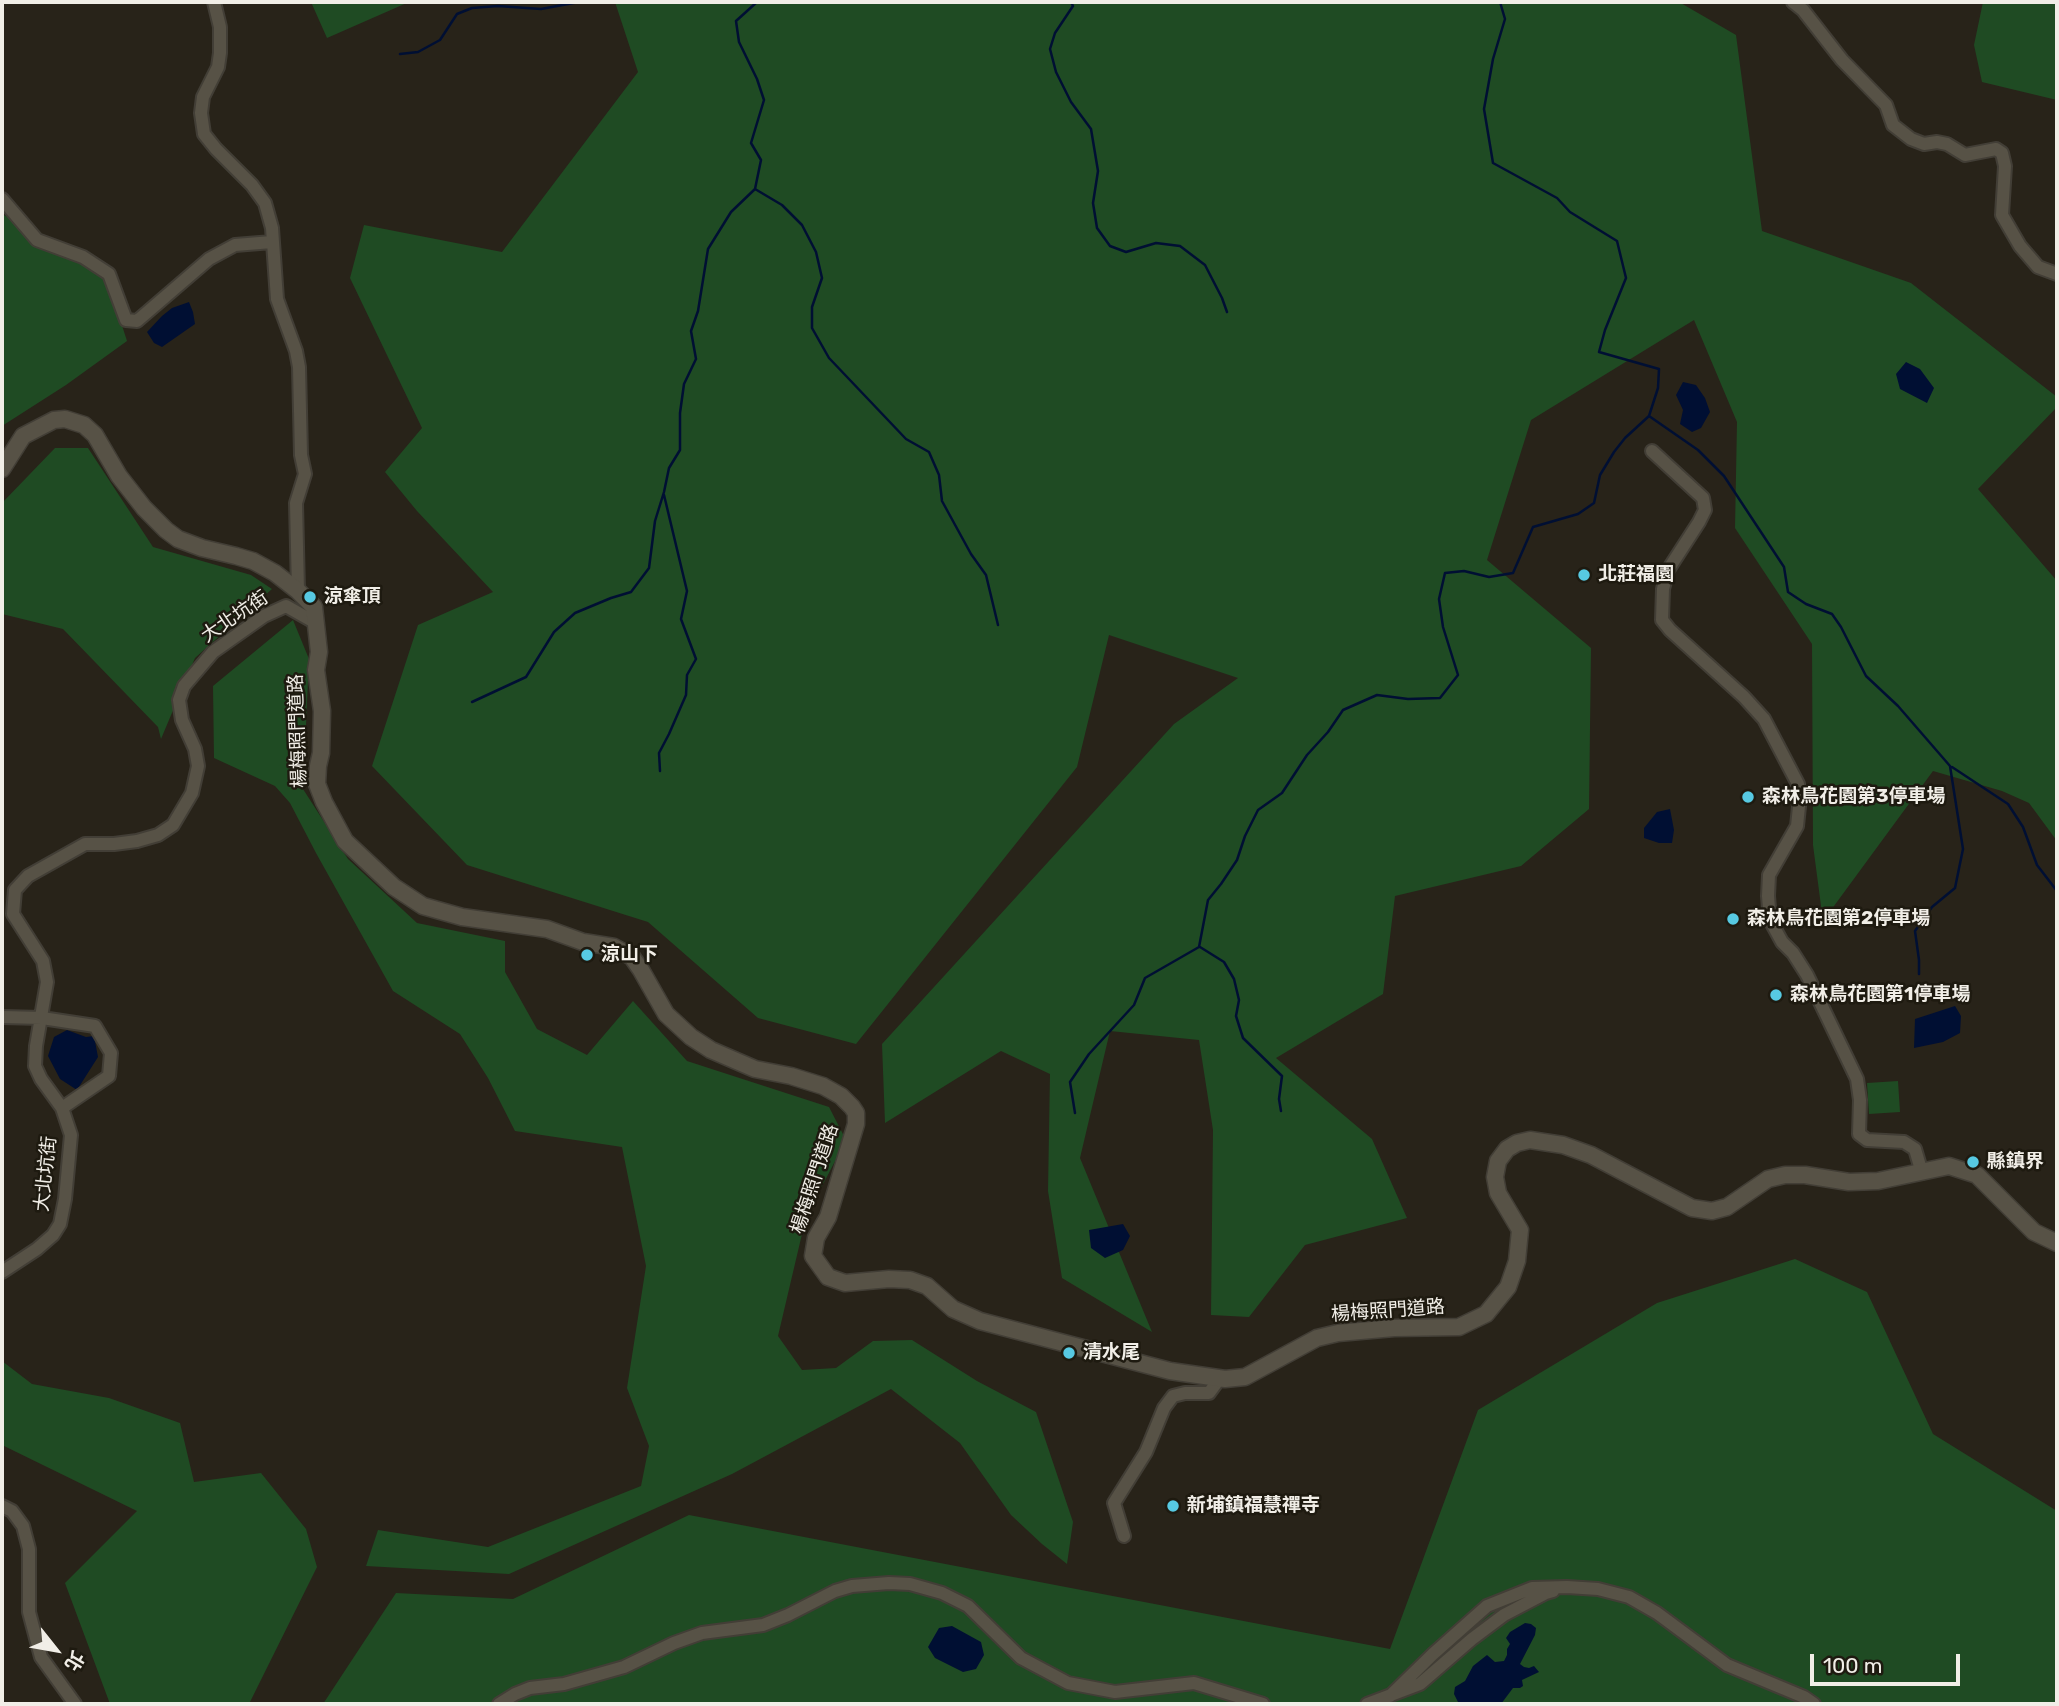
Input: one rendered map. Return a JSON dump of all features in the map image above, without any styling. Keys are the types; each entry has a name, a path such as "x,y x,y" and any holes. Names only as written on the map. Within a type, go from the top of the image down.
{"street":[{"path":"214,2 221,39 218,67 203,97 201,113 204,134 252,185 265,203 272,228 277,299 299,367 301,455 305,474 296,503 298,591"},
{"path":"1793,2 1803,10 1842,60 1886,105 1893,125 1911,139 1924,144 1947,144 1965,155 1996,149 2003,153 2003,215 2020,246 2038,267 2057,274"},
{"path":"2,199 37,240 83,257 108,274 126,320 137,321 209,259 235,245 272,242"},
{"name":"楊梅照門道路","path":"2,469 23,436 54,420 65,419 84,425 95,435 136,497 166,530 202,548 253,561 275,573 314,607 319,652 316,670 323,711 317,784 345,841 394,887 423,906 462,917 547,929 583,942 614,947 632,957 666,1014 691,1037 712,1050 755,1069 823,1086 852,1107 856,1113 856,1124 828,1217 816,1238 813,1256 828,1277 845,1283 889,1279 919,1282 953,1309 980,1321 1170,1371 1220,1378 1245,1377 1317,1338 1338,1333 1394,1328 1460,1327 1486,1314 1508,1287 1517,1261 1520,1230 1497,1193 1495,1177 1498,1161 1507,1149 1530,1140 1591,1155 1692,1208 1712,1212 1727,1208 1768,1179 1785,1175 1805,1175 1849,1182 1878,1181 1949,1166 1977,1175 2034,1232 2057,1243"},
{"path":"1653,451 1703,498 1705,509 1668,570 1663,589 1662,620 1744,696 1764,719 1798,785 1800,797 1797,825 1769,875 1770,920 1782,942 1793,953 1807,975 1857,1079 1860,1100 1859,1134 1867,1140 1904,1142 1915,1149 1922,1173"},
{"name":"大北坑街","path":"2,1272 53,1236 60,1224 71,1135 62,1108 35,1066 47,982 43,961 13,914 15,890 28,876 85,844 137,841 158,835 173,825 192,793 198,766 195,749 182,720 179,701 184,685 213,652 264,616 286,606 316,623"},
{"path":"2,1017 42,1018 95,1026 111,1053 109,1076 62,1108"},
{"path":"1124,1536 1114,1503 1146,1452 1164,1408 1173,1396 1185,1393 1209,1394 1220,1378"},
{"path":"2,1506 12,1511 23,1526 29,1549 29,1612 41,1657 75,1704"},
{"path":"499,1704 515,1693 530,1688 564,1684 624,1667 702,1633 763,1625 835,1591 852,1586 889,1583 910,1584 968,1606 1020,1657 1068,1683 1115,1692 1194,1683 1263,1704"},
{"path":"1367,1704 1420,1684 1504,1615 1546,1593 1567,1587 1598,1589 1629,1597 1657,1613 1727,1665 1797,1699 1804,1697 1814,1704"}],"green space":[{"path":"311,2 409,2 327,38"},
{"path":"615,2 1679,2 1736,35 1762,231 1911,283 2057,397 2057,407 1978,489 2057,581 2057,841 2029,803 2002,791 1933,771 1823,921 1813,845 1812,644 1735,528 1737,422 1694,320 1531,420 1487,560 1591,648 1589,809 1521,866 1395,896 1383,994 1276,1058 1372,1139 1407,1218 1305,1245 1249,1317 1211,1315 1213,1130 1199,1040 1110,1031 1080,1158 1152,1332 1062,1278 1048,1191 1050,1074 1001,1051 885,1123 882,1044 1174,724 1238,678 1109,635 1077,767 856,1044 758,1018 648,922 467,865 372,766 418,625 493,592 417,511 385,472 422,428 350,278 364,225 502,252 638,72"},
{"path":"1983,2 2057,2 2057,100 1982,82 1974,45"},
{"path":"2,214 105,272 127,341 2,426"},
{"path":"55,448 88,448 153,547 251,575 272,589 195,658 161,739 158,727 63,629 2,614 2,503"},
{"path":"293,620 309,659 303,789 348,859 417,923 505,941 505,972 537,1029 587,1055 633,1001 687,1061 829,1107 846,1140 806,1217 778,1336 802,1370 836,1368 873,1341 912,1340 977,1381 1036,1412 1073,1522 1067,1564 1011,1515 960,1443 891,1389 732,1474 509,1574 366,1566 378,1530 488,1547 641,1486 649,1446 627,1388 646,1266 622,1147 515,1131 488,1078 460,1034 393,991 290,803 275,786 214,758 213,686"},
{"path":"1898,1081 1900,1112 1869,1114 1867,1083"},
{"path":"1795,1259 1867,1292 1933,1434 2057,1511 2057,1704 323,1704 396,1593 513,1599 689,1515 1390,1649 1478,1410 1657,1303"},
{"path":"2,1361 32,1384 109,1398 180,1423 194,1482 261,1473 306,1529 317,1567 249,1704 110,1704 65,1583 137,1511 2,1445"}],"water":[{"path":"189,302 195,324 162,347 154,343 147,332 172,308"},
{"path":"1906,362 1920,369 1934,388 1927,403 1900,389 1896,374"},
{"path":"1683,382 1696,385 1710,412 1701,428 1692,432 1680,424 1683,410 1676,395"},
{"path":"1670,809 1674,830 1672,843 1659,843 1644,838 1644,828 1657,812"},
{"path":"1955,1006 1961,1016 1960,1033 1943,1042 1914,1048 1915,1019"},
{"path":"67,1030 86,1037 94,1036 98,1057 77,1090 60,1079 48,1056 54,1037"},
{"path":"1123,1224 1130,1236 1123,1250 1105,1258 1091,1248 1089,1230"},
{"path":"1525,1623 1536,1628 1520,1664 1529,1668 1534,1666 1539,1672 1522,1680 1523,1686 1513,1688 1501,1704 1459,1704 1454,1694 1455,1687 1465,1681 1473,1666 1487,1655 1495,1662 1504,1661 1510,1644 1506,1638 1510,1632"},
{"path":"952,1626 981,1642 984,1655 976,1669 963,1672 935,1658 928,1647 939,1628"}],"waterway":[{"path":"400,54 418,52 440,40 457,14 472,8 498,6 541,9 579,2"},
{"path":"472,702 526,677 554,632 575,613 631,592 649,568 655,521 669,468 680,450 680,413 684,384 696,359 691,331 698,311 708,249 731,212 755,189 761,160 751,143 764,100 739,42 736,21 757,2"},
{"path":"1071,2 1073,6 1055,33 1050,49 1056,72 1071,102 1091,129 1098,171 1093,203 1097,228 1110,246 1126,252 1156,243 1180,246 1205,265 1227,312"},
{"path":"1500,2 1505,19 1493,59 1484,109 1493,163 1557,198 1570,212 1617,241 1626,278 1599,352 1659,369 1658,388 1649,416 1698,450 1724,476 1784,567 1788,592 1806,604 1832,614 1866,676 1898,706 1950,766 1963,849 1955,888 1932,907 1915,931 1919,974"},
{"path":"755,189 782,205 802,225 816,252 822,278 812,307 812,328 829,358 906,439 929,452 939,475 942,501 971,554 986,575 998,625"},
{"path":"1075,1113 1070,1082 1089,1054 1134,1005 1145,978 1199,947 1208,900 1237,860 1258,810 1282,793 1307,755 1343,710 1377,695 1408,699 1440,698 1458,675 1443,627 1439,599 1445,573 1464,571 1489,577 1513,573 1533,527 1578,514 1594,503 1600,475 1614,452 1649,416"},
{"path":"660,771 659,753 686,695 687,675 696,659 681,619 687,591 664,495"},
{"path":"1952,767 2008,804 2023,827 2037,865 2057,891"},
{"path":"1200,947 1224,962 1234,979 1239,1000 1236,1016 1243,1038 1282,1076 1279,1099 1281,1111"}],"place":[{"name":"北莊福園","path":"1584,575"},
{"name":"涼傘頂","path":"310,597"},
{"name":"森林鳥花園第3停車場","path":"1748,797"},
{"name":"森林鳥花園第2停車場","path":"1733,919"},
{"name":"涼山下","path":"587,955"},
{"name":"森林鳥花園第1停車場","path":"1776,995"},
{"name":"縣鎮界","path":"1973,1162"},
{"name":"清水尾","path":"1069,1353"},
{"name":"新埔鎮福慧禪寺","path":"1173,1506"}]}
